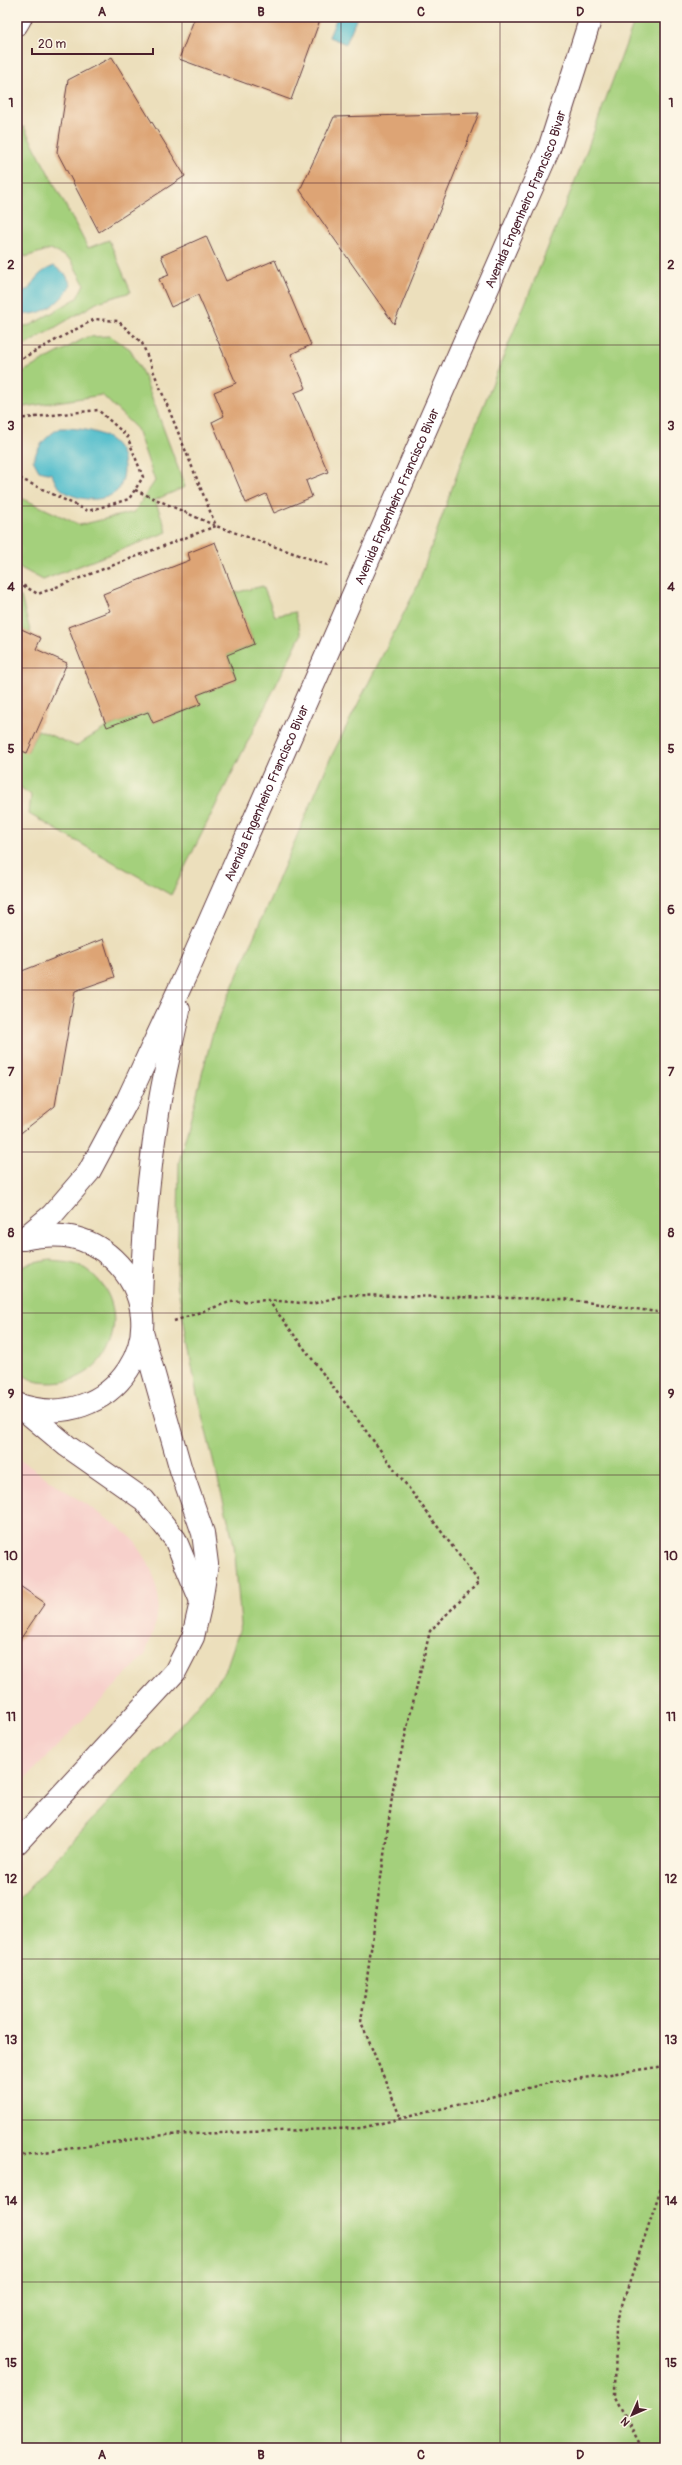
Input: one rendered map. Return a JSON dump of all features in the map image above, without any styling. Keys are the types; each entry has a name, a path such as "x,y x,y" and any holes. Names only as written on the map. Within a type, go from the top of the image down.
{"street":[{"path":"17,24 21,17"},
{"name":"Avenida Engenheiro Francisco Bivar","path":"188,970 549,149 591,17"},
{"path":"20,1240 52,1215 89,1172 128,1102 188,970"},
{"path":"17,1843 175,1672 193,1637 201,1602 207,1564 203,1533 181,1470 142,1332 141,1311 143,1233 150,1169 160,1099 188,970"},
{"path":"20,1240 46,1234 63,1234 84,1239 104,1250 123,1268 137,1292 141,1311"},
{"path":"17,1404 47,1412 74,1409 99,1399 117,1385 130,1368 139,1348 142,1332"},
{"path":"17,1404 67,1446 144,1500 175,1539 201,1602"}],"path":[{"path":"17,361 94,319 118,321 142,343 216,526"},
{"path":"17,419 98,410 127,436 143,477 129,499 88,511 17,477"},
{"path":"135,490 216,526 330,566"},
{"path":"17,582 38,594 216,526"},
{"path":"142,1332 230,1302 268,1300 312,1304 345,1295 563,1299 665,1314"},
{"path":"268,1300 478,1582 430,1631 394,1783 361,2022 401,2118"},
{"path":"17,2156 164,2135 361,2128 549,2083 665,2066"},
{"path":"642,2448 615,2397 616,2323 665,2176"}],"shaded area":[{"path":"17,1458 118,1526 134,1540 148,1562 155,1580 159,1601 156,1622 145,1655 17,1788"}],"green space":[{"path":"636,17 665,17 665,2448 17,2448 17,1901 187,1717 225,1672 241,1625 234,1544 197,1395 177,1283 179,1162 213,1032 330,759 417,587 467,446 581,166"},
{"path":"24,127 88,248 109,240 131,292 98,302 17,350 17,327 31,325 77,298 84,284 71,260 51,249 25,257 17,240 17,128"},
{"path":"110,336 130,349 144,376 185,487 155,500 167,532 43,580 17,566 17,496 80,525 134,512 155,481 137,429 102,395 17,408 17,375 87,337"},
{"path":"263,586 275,616 295,612 301,635 171,895 29,814 31,795 17,785 17,749 27,753 38,730 76,746 107,727 148,712 153,723 200,705 197,695 236,680 227,655 254,644 234,593"},
{"path":"17,595 21,597 31,634 17,627"},
{"path":"50,1260 77,1264 97,1279 109,1298 114,1319 111,1340 101,1358 86,1373 65,1381 39,1382 17,1372 17,1270 29,1264"}],"water":[{"path":"337,17 357,17 346,44 329,37"},
{"path":"54,266 66,275 71,285 66,292 55,304 48,308 34,314 17,314 17,293 29,289 39,275 45,270"},
{"path":"60,428 92,431 111,440 118,447 122,456 124,474 117,491 103,498 86,499 77,497 63,490 57,485 52,474 39,471 33,460 35,455 40,445 51,434"}],"building":[{"path":"195,17 321,17 291,100 179,59"},
{"path":"112,57 185,176 99,232 57,152 68,80"},
{"path":"479,113 394,324 300,190 334,117"},
{"path":"206,236 226,281 275,260 311,345 291,354 306,388 294,393 328,472 306,481 312,497 274,513 266,494 246,503 212,422 224,416 214,392 236,383 198,295 171,307 159,279 169,275 161,256"},
{"path":"215,542 254,644 227,655 236,680 197,695 201,704 153,723 148,712 107,727 68,627 110,611 103,594 190,560 188,553"},
{"path":"17,627 41,638 36,649 67,663 27,753 17,749"},
{"path":"103,939 115,977 75,991 55,1106 17,1136 17,973"},
{"path":"17,1584 45,1603 17,1644"}]}
